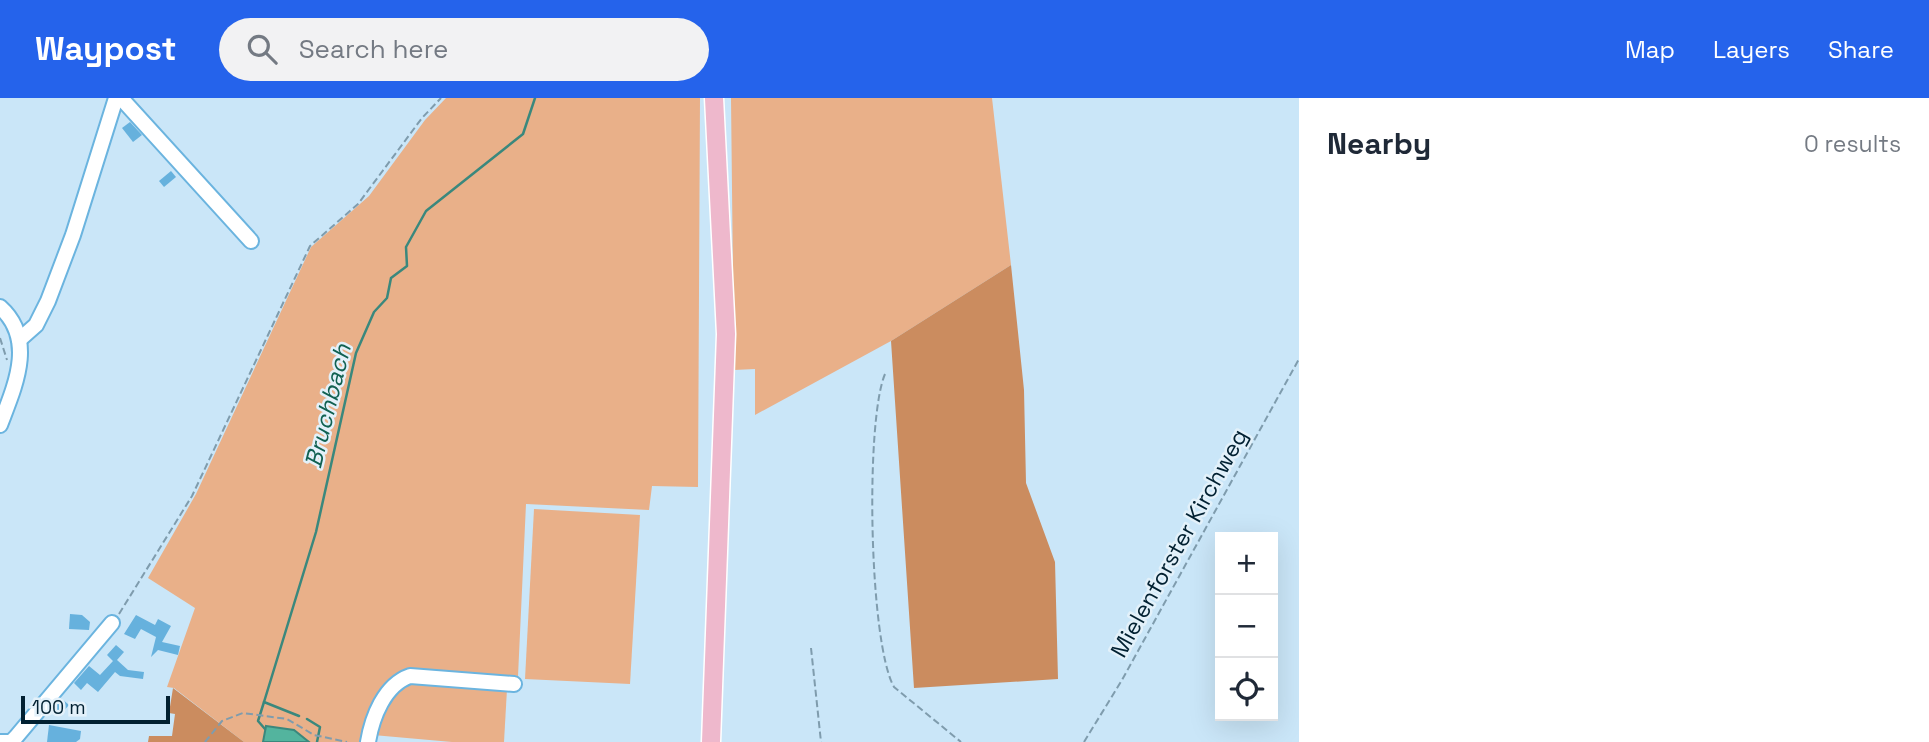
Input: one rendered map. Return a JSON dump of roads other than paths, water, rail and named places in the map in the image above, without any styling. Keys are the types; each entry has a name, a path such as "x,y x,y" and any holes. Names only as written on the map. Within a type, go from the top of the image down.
{"main road":[{"path":"710,742 726,334 714,98"}],"street":[{"path":"19,340 36,325 48,301 118,98 251,241"},
{"path":"0,307 13,325 19,340 19,371 0,425"},
{"path":"0,742 11,742 16,737 112,623"},
{"path":"368,742 377,711 394,685 403,679 435,677 514,684"}],"waterway":[{"name":"Bruchbach","path":"299,716 264,702 316,532 356,353 374,312 387,298 391,278 407,266 406,247 426,211 523,134 535,98"},
{"path":"264,702 258,721 265,729"},
{"name":"Bruchbach","path":"307,719 320,727 317,742"}]}
